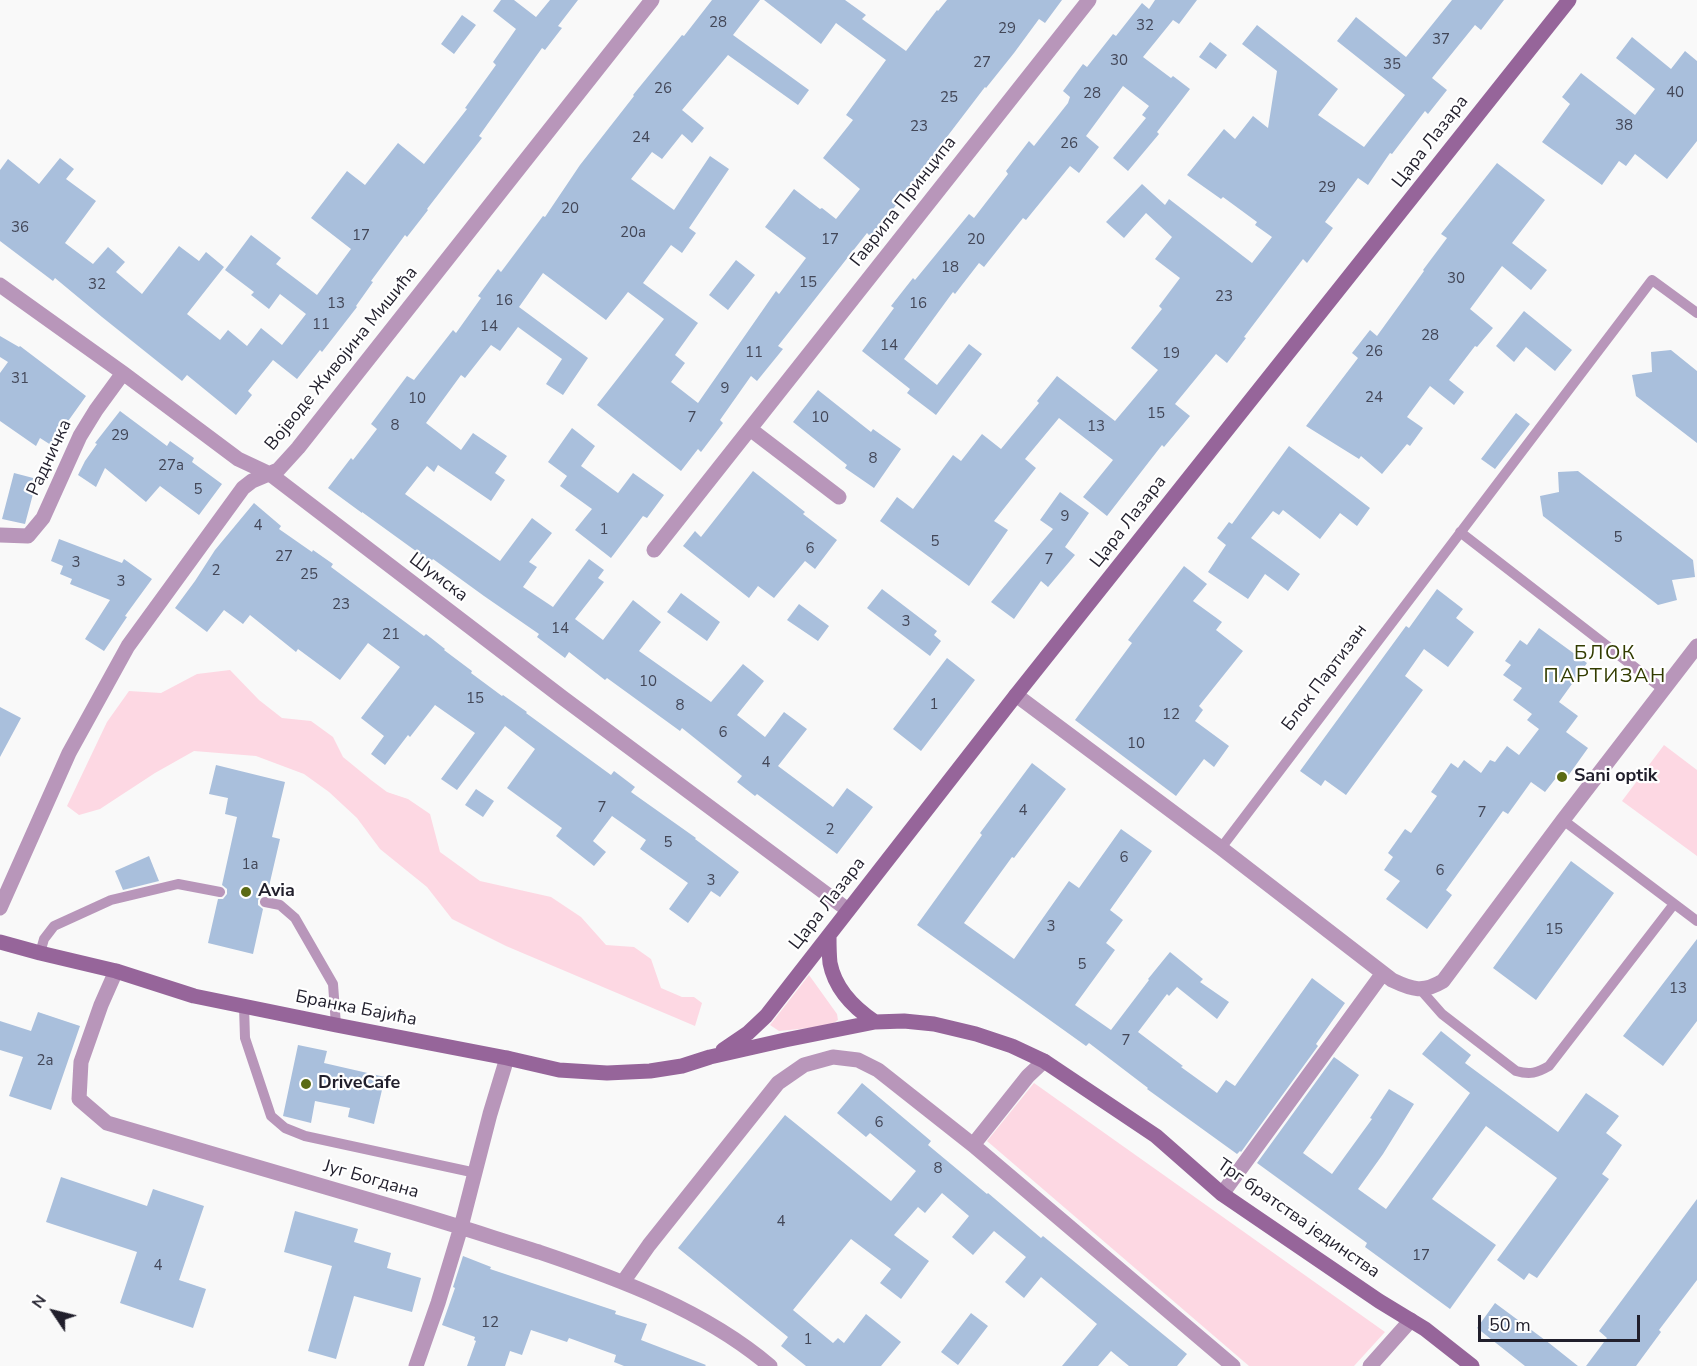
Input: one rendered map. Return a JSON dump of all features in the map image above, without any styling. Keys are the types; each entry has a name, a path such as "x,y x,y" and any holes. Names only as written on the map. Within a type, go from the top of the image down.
{"main road":[{"name":"Цара Лазара","path":"710,1057 731,1046 766,1016 1016,695 1569,0"},
{"path":"829,934 830,962 835,981 858,1011 875,1022"},
{"name":"Бранка Бајића","path":"0,942 116,971 194,996 559,1070 607,1073 650,1071 682,1066 710,1057"},
{"name":"Трг братства јединства","path":"710,1057 875,1022 904,1021 934,1024 1012,1046 1044,1061 1156,1136 1222,1194 1379,1301 1411,1320 1472,1366"}],"street":[{"name":"Војводе Живојина Мишића","path":"0,908 69,753 128,646 243,488 252,481 278,470 298,448 652,0"},
{"name":"Гаврила Принципа","path":"654,550 1089,0"},
{"name":"Шумска","path":"0,285 238,459 270,474 563,698 848,910"},
{"name":"Радничка","path":"0,534 28,536 43,518 80,436 123,373"},
{"path":"750,429 839,497"},
{"path":"1016,695 1221,848 1383,973 1407,988 1420,989 1431,988 1443,981 1697,646"},
{"name":"Југ Богдана","path":"116,971 81,1062 79,1099 107,1123 461,1227 603,1274 701,1319 755,1353 770,1366"},
{"path":"1222,1194 1383,973"},
{"path":"623,1282 649,1245 778,1083 804,1065 833,1057 858,1060 878,1070 973,1145 1233,1366"},
{"path":"416,1366 461,1227 507,1058"},
{"path":"973,1145 1028,1076 1044,1061"},
{"path":"1370,1366 1411,1320"}],"lane":[{"name":"Блок Партизан","path":"1221,848 1652,280 1697,313"},
{"path":"1460,532 1664,690"},
{"path":"1563,820 1697,921"},
{"path":"40,953 44,939 54,927 111,900 178,885 220,892"},
{"path":"265,902 280,905 295,918 306,937 333,984 336,1025"},
{"path":"1420,989 1442,1014 1516,1071 1528,1074 1539,1072 1549,1066 1674,904"},
{"path":"244,1006 245,1038 271,1116 285,1128 304,1136 476,1173"}],"shaded area":[{"path":"230,670 259,700 282,718 311,721 333,737 343,757 371,780 387,792 408,799 430,814 440,852 480,881 551,897 581,917 606,945 634,947 651,959 661,988 682,997 694,997 702,1003 695,1026 506,946 452,919 427,887 380,849 357,818 329,792 304,774 256,756 194,751 100,809 79,815 67,806 107,722 129,691 161,693 197,674"},
{"path":"1664,745 1697,770 1697,856 1622,801"},
{"path":"809,975 837,1014 838,1020 829,1026 779,1031 770,1025"},
{"path":"1034,1083 1385,1332 1354,1366 1249,1366 987,1141"}],"building":[{"path":"501,0 514,0 536,17 550,0 578,0 558,26 562,28 545,50 542,48 479,136 482,138 407,237 405,235 371,281 373,282 357,307 322,352 320,350 297,379 273,360 248,391 252,395 236,415 187,375 182,381 55,278 53,281 0,241 0,170 8,159 39,184 60,158 74,169 66,179 96,201 65,243 93,264 108,247 125,262 116,272 142,294 179,246 199,261 206,252 224,267 187,314 220,340 228,330 247,346 261,328 282,345 306,314 280,294 269,309 251,295 254,292 225,270 251,235 281,258 276,264 317,295 351,249 311,218 347,171 365,185 398,143 424,164 467,109 465,108 496,65 493,62 516,29 493,11"},
{"path":"712,0 760,0 733,35 809,90 798,105 728,55 682,110 704,128 692,143 682,134 662,159 652,152 631,179 674,210 710,156 729,169 689,228 696,233 682,253 671,245 643,283 698,323 675,355 685,363 671,382 698,403 776,291 779,294 806,258 765,227 794,189 836,219 860,189 823,158 853,120 846,115 886,60 836,23 821,44 764,0 845,0 866,15 862,19 906,51 947,0 1062,0 1045,23 1039,19 917,176 891,212 894,214 874,240 867,233 778,346 783,349 757,381 751,376 720,420 723,423 701,452 698,449 681,471 597,405 664,319 628,292 606,320 543,273 519,307 588,358 563,395 546,384 562,359 518,327 500,351 491,345 465,378 461,375 426,423 461,450 473,433 507,456 495,473 505,480 491,501 438,465 434,472 427,466 405,494 500,561 532,518 552,533 529,562 537,567 523,587 553,607 589,559 604,570 598,578 604,582 575,619 603,640 633,600 661,622 639,651 711,702 743,664 764,681 737,715 765,737 784,712 807,729 778,766 833,807 847,788 873,807 837,854 757,794 755,796 737,782 742,776 682,728 680,731 607,678 605,680 569,652 565,658 537,637 539,634 433,559 431,562 328,488 377,429 371,424 407,376 414,380 453,330 456,333 481,298 478,296 498,269 501,272 543,216 545,217 580,165 633,95"},
{"path":"1155,0 1197,0 1179,24 1173,20 1143,57 1190,89 1157,132 1159,134 1128,171 1113,158 1146,118 1142,115 1149,106 1123,86 1086,136 1099,147 1079,173 1070,166 1026,220 1023,218 984,267 979,263 955,294 953,292 904,359 937,385 969,344 982,354 936,415 907,393 910,389 862,351 894,308 891,306 913,278 915,280 969,214 974,218 1008,174 1006,171 1029,141 1034,146 1068,103 1070,97 1063,91 1083,64 1087,67 1142,3 1149,9"},
{"path":"1452,0 1504,0 1481,30 1475,25 1432,78 1447,90 1428,114 1425,111 1392,154 1390,153 1368,185 1358,178 1325,222 1333,228 1307,263 1303,259 1227,363 1216,354 1175,404 1190,416 1164,447 1162,445 1107,516 1083,497 1113,460 1059,418 1025,459 1036,468 994,521 1008,530 969,586 880,521 897,497 913,509 953,455 961,461 982,434 1001,449 1039,403 1037,401 1057,376 1115,421 1158,370 1131,348 1162,309 1159,306 1180,278 1155,259 1172,237 1146,213 1124,238 1106,222 1142,184 1165,205 1169,199 1252,263 1272,237 1255,225 1257,222 1223,197 1221,199 1187,175 1224,129 1235,139 1253,116 1268,128 1277,71 1242,44 1257,25 1338,89 1318,115 1364,147 1405,95 1337,41 1356,17 1406,57"},
{"path":"462,15 476,25 454,54 441,44"},
{"path":"1632,37 1671,69 1685,51 1697,61 1697,141 1667,179 1635,154 1626,166 1619,161 1602,185 1542,142 1570,104 1562,97 1581,73 1635,115 1655,89 1616,58"},
{"path":"1210,42 1227,55 1216,69 1199,57"},
{"path":"1497,163 1545,200 1512,243 1547,270 1531,290 1502,266 1470,309 1493,328 1477,347 1475,346 1449,380 1464,392 1454,405 1430,386 1407,417 1423,428 1410,446 1407,444 1382,474 1361,456 1359,459 1306,426 1358,358 1352,353 1370,330 1377,336 1447,238 1441,234"},
{"path":"736,260 755,275 728,310 709,295"},
{"path":"1524,311 1572,350 1555,371 1526,347 1514,362 1496,346"},
{"path":"0,336 20,346 86,396 51,445 40,438 36,446 0,421 0,373 8,362 0,357"},
{"path":"1671,350 1697,371 1697,443 1636,396 1632,375 1652,372 1651,352"},
{"path":"818,390 871,432 873,429 901,449 874,488 845,468 847,465 793,422"},
{"path":"120,411 167,446 170,441 194,458 192,462 222,484 199,515 160,486 146,502 105,468 96,487 78,475 97,444 95,443"},
{"path":"1516,413 1530,424 1495,469 1481,459"},
{"path":"572,428 595,446 581,466 618,493 633,473 664,495 647,518 643,516 611,558 575,530 592,509 560,486 567,476 548,462"},
{"path":"1289,446 1370,508 1357,526 1340,513 1320,539 1283,510 1279,515 1273,511 1251,538 1300,574 1288,591 1265,574 1248,599 1208,572 1226,545 1217,538 1229,522 1232,524"},
{"path":"753,471 837,540 815,569 805,561 774,598 758,586 749,598 683,546 695,531 701,537"},
{"path":"1578,471 1693,560 1695,577 1672,580 1677,600 1658,605 1543,516 1540,496 1559,492 1558,472"},
{"path":"14,473 37,479 25,524 2,519"},
{"path":"1060,492 1089,513 1065,547 1075,555 1048,587 1041,581 1014,619 991,602 1053,529 1040,520"},
{"path":"254,503 281,526 279,529 333,564 331,567 424,636 426,634 472,671 471,673 611,775 614,771 635,787 631,792 739,872 720,897 711,891 688,923 669,909 688,883 640,849 646,840 612,816 593,841 606,852 594,866 556,836 562,828 507,788 535,749 505,726 457,790 441,779 475,733 435,705 385,765 371,754 384,736 361,718 400,667 368,643 340,680 298,649 296,652 250,615 243,624 224,610 207,632 175,608 215,550"},
{"path":"59,539 122,563 124,559 152,579 125,616 127,617 104,651 85,639 110,600 70,584 72,579 60,574 63,566 51,561"},
{"path":"1184,566 1207,584 1193,601 1222,622 1216,630 1243,651 1199,706 1203,710 1195,721 1229,746 1214,767 1204,759 1176,796 1075,720 1132,643 1128,640"},
{"path":"882,589 937,631 934,635 941,641 930,656 867,608"},
{"path":"1437,589 1463,609 1456,618 1474,632 1448,667 1424,649 1405,676 1423,690 1346,795 1325,780 1321,786 1300,771 1406,626 1409,628"},
{"path":"681,593 720,622 707,641 667,612"},
{"path":"799,604 829,626 818,641 787,620"},
{"path":"1539,628 1587,663 1559,702 1578,716 1566,732 1588,748 1563,783 1556,778 1545,792 1531,782 1508,814 1503,811 1446,890 1452,895 1427,929 1386,899 1400,881 1384,870 1393,857 1388,853 1405,829 1411,833 1437,796 1431,792 1451,763 1458,768 1464,760 1481,773 1490,760 1495,762 1507,746 1519,755 1539,729 1527,720 1532,714 1513,700 1522,688 1503,675 1511,665 1505,661 1520,640 1527,645"},
{"path":"947,658 975,680 921,751 893,729"},
{"path":"0,707 21,718 0,757"},
{"path":"1032,763 1066,789 964,923 1014,959 1069,881 1079,888 1121,829 1152,851 1110,910 1123,920 1106,943 1115,950 1075,1005 1111,1030 1170,952 1203,979 1200,982 1229,1002 1217,1019 1177,987 1169,996 1167,994 1138,1032 1217,1093 1226,1080 1235,1086 1312,978 1345,1003 1316,1044 1318,1046 1241,1152 1237,1154 1147,1089 1089,1043 1086,1046 917,925 982,835 980,833"},
{"path":"216,765 285,782 272,837 280,839 267,895 262,895 258,900 258,905 263,909 253,954 208,943 218,899 223,899 227,894 227,889 222,885 237,817 225,814 228,798 209,794"},
{"path":"476,789 494,801 483,817 465,805"},
{"path":"149,856 159,881 123,890 115,871"},
{"path":"1571,861 1614,893 1536,1000 1493,968"},
{"path":"1697,939 1697,1021 1663,1066 1623,1036"},
{"path":"38,1012 80,1026 51,1110 9,1096 23,1057 0,1050 0,1021 31,1031"},
{"path":"1441,1031 1471,1055 1465,1063 1558,1132 1586,1093 1619,1116 1606,1133 1622,1145 1602,1174 1609,1179 1537,1278 1529,1273 1524,1280 1497,1260 1557,1178 1486,1126 1432,1199 1496,1245 1450,1309 1365,1247 1367,1243 1257,1163 1334,1057 1359,1075 1303,1153 1332,1174 1372,1119 1370,1118 1389,1089 1414,1104 1358,1189 1386,1209 1470,1093 1422,1054"},
{"path":"298,1045 327,1051 324,1063 385,1077 374,1124 348,1117 350,1108 315,1101 311,1123 283,1116"},
{"path":"862,1083 931,1141 928,1145 1187,1354 1177,1366 1129,1366 1111,1351 1098,1366 1062,1366 1097,1324 1041,1277 1024,1298 1005,1282 1026,1257 994,1231 973,1255 952,1237 969,1216 942,1193 925,1213 918,1207 894,1235 929,1261 901,1299 880,1283 891,1269 851,1239 793,1310 833,1343 838,1338 844,1343 866,1314 901,1342 881,1366 806,1366 781,1346 788,1337 678,1248 785,1115 891,1201 916,1171 870,1133 866,1137 837,1113"},
{"path":"61,1177 147,1206 153,1189 204,1206 179,1280 206,1289 193,1328 120,1303 137,1252 46,1222"},
{"path":"1697,1199 1697,1280 1659,1330 1661,1332 1636,1366 1586,1366 1607,1338 1599,1331"},
{"path":"295,1211 358,1229 354,1242 391,1253 387,1268 421,1278 412,1312 354,1296 336,1359 308,1351 332,1266 284,1252"},
{"path":"463,1256 491,1267 490,1269 616,1311 615,1314 647,1324 641,1340 706,1365 624,1366 614,1362 616,1355 569,1338 567,1342 531,1330 522,1355 510,1351 505,1366 467,1366 476,1341 475,1337 442,1325"},
{"path":"1495,1303 1578,1366 1525,1366 1477,1328"},
{"path":"971,1313 988,1326 958,1365 941,1352"}],"place":[{"name":"Sani optik","path":"1562,777"},
{"name":"Avia","path":"246,892"},
{"name":"DriveCafe","path":"306,1084"}],"district":[{"name":"БЛОК ПАРТИЗАН","path":"1605,666"}]}
